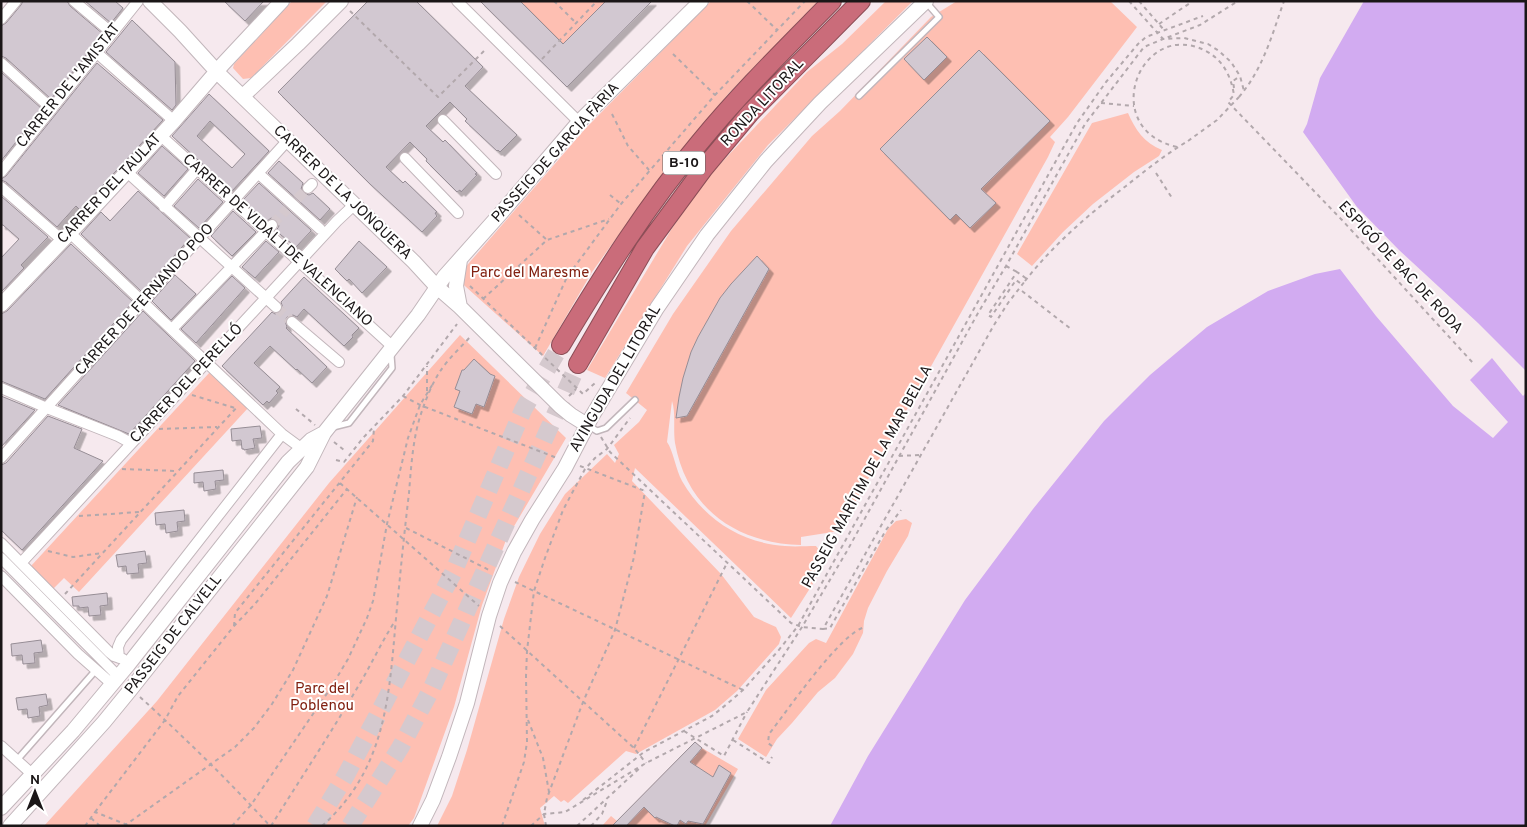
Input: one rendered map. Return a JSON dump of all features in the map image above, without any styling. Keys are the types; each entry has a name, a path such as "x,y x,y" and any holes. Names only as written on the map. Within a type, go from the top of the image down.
{"highway":[{"name":"RONDA LITORAL","path":"561,345 639,222 698,144 748,86 832,1"},
{"name":"RONDA LITORAL","path":"578,364 645,248 704,168 750,113 861,1"}],"main road":[{"name":"CARRER DE LA JONQUERA","path":"150,1 217,71 414,262 461,316 560,406 587,425"},
{"name":"CARRER DEL TAULAT","path":"1,305 127,172 282,1"},
{"name":"PASSEIG DE GARCIA FÀRIA","path":"436,287 579,122 701,1"},
{"name":"AVINGUDA DEL LITORAL","path":"420,826 433,800 449,757 467,703 489,616 500,583 514,552 565,468 587,425 671,286 732,202 771,155 820,103 926,1"},
{"path":"243,96 298,44 344,5"},
{"path":"460,259 456,286 461,316"},
{"name":"PASSEIG DE CALVELL","path":"10,826 135,685 307,467 325,432 418,315 436,287"},
{"name":"PASSEIG DE CALVELL","path":"1,808 134,658 288,462 301,448 325,432"}],"street":[{"path":"1,19 16,1"},
{"path":"74,1 112,33"},
{"name":"CARRER DE L'AMISTAT","path":"1,172 138,1"},
{"path":"457,1 579,122"},
{"path":"96,53 174,121"},
{"path":"1,64 52,109"},
{"path":"443,120 496,174"},
{"name":"CARRER DE VIDAL I DE VALENCIANO","path":"160,135 234,202 269,228 300,262 392,348"},
{"name":"CARRER DE FERNANDO POO","path":"1,458 200,240 288,140"},
{"path":"405,158 458,213"},
{"path":"164,207 197,169"},
{"path":"127,172 276,307"},
{"path":"259,174 320,229"},
{"path":"1,187 66,236 144,302 282,434 301,448"},
{"name":"CARRER DEL PERELLÓ","path":"21,563 354,205"},
{"path":"172,329 269,228"},
{"path":"292,322 340,362"},
{"path":"1,388 131,443"},
{"name":"PASSEIG DE CALVELL","path":"119,658 118,647 121,640 282,434"},
{"path":"1,543 109,652 119,658 134,658"},
{"path":"1,558 114,679"},
{"path":"3,582 96,670 114,679"},
{"path":"1,746 32,774"}],"lane":[{"path":"859,96 939,17 926,1"},
{"path":"587,425 598,431 606,428 635,400"},
{"path":"17,760 96,670"}],"path":[{"path":"554,1 576,23"},
{"path":"542,59 597,1"},
{"path":"747,1 777,30"},
{"path":"535,348 567,278 621,204 716,95 805,1"},
{"path":"1129,1 1163,39"},
{"path":"1139,1 1164,30"},
{"name":"PASSEIG MARÍTIM DE LA MAR BELLA","path":"733,740 747,712 802,627 847,551 1085,124 1144,47 1200,25 1238,1"},
{"path":"823,629 920,455 1008,303 1026,280 1090,214 1177,147 1217,120 1239,97 1264,60 1284,1"},
{"path":"1159,24 1190,3"},
{"path":"344,5 438,97 485,50"},
{"name":"PASSEIG MARÍTIM DE LA MAR BELLA","path":"577,805 640,755 666,739 712,716 743,690 798,626 1077,123 1106,82 1146,36 1203,16"},
{"name":"PASSEIG MARÍTIM DE LA MAR BELLA","path":"1163,39 1184,38 1208,44 1231,62 1240,76"},
{"path":"1177,147 1159,141 1149,134 1138,119 1134,106 1134,86 1142,68 1156,54 1175,46 1195,46 1213,56 1227,70 1234,95"},
{"path":"673,54 716,95"},
{"path":"1234,95 1233,81 1240,76 1244,91"},
{"name":"ESPIGÓ DE BAC DE RODA","path":"1234,95 1228,102 1342,220 1473,364"},
{"path":"1101,103 1134,106"},
{"path":"612,114 628,146 650,171"},
{"path":"1156,173 1172,198"},
{"path":"610,195 621,204"},
{"path":"519,215 546,240"},
{"path":"483,298 546,240 610,219"},
{"path":"1006,266 1026,280"},
{"path":"1017,272 988,315 991,317 1016,280 1020,282"},
{"path":"466,283 583,394 595,383 601,386"},
{"path":"1022,291 1071,329"},
{"path":"336,460 344,462 404,396 461,316"},
{"path":"232,826 251,805 330,689 348,659 373,601 387,524 408,438 420,405 439,372 471,336"},
{"path":"427,364 427,393"},
{"path":"322,826 347,801 365,771 384,720 393,661 414,447 421,412 439,372"},
{"path":"569,396 577,388"},
{"path":"190,394 235,408"},
{"path":"404,396 420,405 561,460"},
{"path":"58,601 244,398"},
{"path":"296,409 344,450"},
{"name":"AVINGUDA DEL LITORAL","path":"502,826 524,762 527,742 527,651 534,591 563,510 585,468 607,449 630,418 628,414"},
{"path":"157,429 218,427"},
{"path":"234,626 235,613 373,441 374,428"},
{"path":"607,449 791,624 802,627 830,628 886,530 901,510"},
{"path":"899,456 920,455"},
{"path":"578,465 645,491"},
{"path":"120,468 178,471"},
{"path":"340,483 483,610"},
{"path":"85,826 165,720 178,696 347,489"},
{"path":"546,826 544,814 549,792 583,702 614,630 634,557 645,491 648,489"},
{"path":"125,825 235,747 254,728 272,704 293,670 327,596 357,498"},
{"path":"75,517 140,512"},
{"path":"405,528 496,573"},
{"path":"43,550 73,557 103,552"},
{"path":"634,748 727,562"},
{"path":"512,581 743,690"},
{"path":"140,698 211,765 270,826 337,722 360,684 382,641 396,620"},
{"path":"498,624 634,748 646,763"},
{"path":"772,746 768,743 768,734 804,686 850,635 866,627"},
{"path":"531,826 544,814 565,812 646,763 747,712"},
{"path":"527,718 543,758 549,792"},
{"path":"684,731 724,756 733,740 769,763 772,757"},
{"path":"577,826 646,763"},
{"path":"591,826 602,814 608,799"},
{"path":"95,812 130,826"},
{"path":"91,818 100,826"}],"green space":[{"path":"292,1 327,1 251,78 243,79 233,68 234,64"},
{"path":"520,1 606,1 563,44"},
{"name":"Parc del Maresme","path":"711,1 818,1 729,93 671,162 592,272 543,356 456,278 585,129"},
{"path":"886,1 913,1 768,145 687,246 605,378 587,370 671,230 707,178 807,72 842,44"},
{"path":"957,1 1110,1 1137,27 1068,117 1050,137 1055,142 1048,157 839,531 801,537 801,545 777,543 756,538 718,518 703,504 681,466 675,443 672,401 667,442 682,481 701,507 725,527 753,540 789,546 816,546 826,559 791,618 635,468 632,481 721,574 754,617 776,627 781,637 779,644 737,691 715,710 636,754 626,751 568,803 564,800 561,802 554,796 540,808 545,826 437,826 452,796 504,619 519,577 540,534 565,494 607,454 615,463 619,454 614,445 639,422 647,410 626,393 673,314 731,231 812,136 840,111 931,17"},
{"path":"1128,113 1141,135 1150,144 1162,150 1159,156 1134,172 1093,204 1063,232 1032,266 1017,254 1092,123"},
{"name":"Parc del Poblenou","path":"460,335 566,438 506,540 482,605 454,707 414,818 408,826 44,826 157,701 329,483"},
{"path":"210,372 248,408 79,592 64,578 53,589 31,566"},
{"path":"906,519 912,523 908,536 868,608 863,633 853,654 835,678 818,692 777,739 766,757 738,739 766,690 809,643 816,639 826,643 888,529 896,521"},
{"path":"695,742 738,769 705,826 602,826 611,816 617,821"}],"shaded area":[{"path":"1364,1 1526,1 1526,371 1478,323 1399,250 1357,207 1303,132 1320,78"},
{"path":"1340,269 1376,316 1453,406 1493,438 1508,422 1470,380 1492,358 1523,396 1526,393 1526,826 830,826 868,756 965,600 1033,509 1104,421 1150,375 1207,327 1268,291 1315,274"}],"building":[{"path":"23,1 67,1 70,6 103,34 51,99 6,58 1,56 1,26 6,23"},
{"path":"85,1 115,1 123,8 111,23"},
{"path":"224,1 264,1 245,21"},
{"path":"368,1 416,1 483,67 465,86 517,135 500,152 497,151 465,121 467,119 450,102 426,126 443,142 445,140 477,173 461,192 460,190 457,192 410,142 386,167 403,183 405,181 437,212 435,213 437,216 422,232 370,184 278,92"},
{"path":"480,1 520,1 563,44 606,1 652,1 567,87"},
{"path":"132,20 175,62 176,105 172,110 106,52"},
{"path":"927,37 947,57 924,80 904,59"},
{"path":"979,50 1050,121 981,189 996,203 970,228 956,214 950,220 880,149"},
{"path":"97,63 163,120 80,210 76,206 57,227 1,179 6,176"},
{"path":"1,72 42,109 1,161"},
{"path":"209,94 269,151 232,191 172,136","holes":["210,121 245,154 232,168 197,136"]},
{"path":"162,146 188,169 164,196 138,173"},
{"path":"279,161 303,183 301,189 304,193 309,195 313,193 330,209 320,220 268,173"},
{"path":"198,179 223,202 199,228 174,206"},
{"path":"259,183 311,230 296,247 276,231 279,226 276,220 271,218 266,222 242,201"},
{"path":"138,191 190,238 142,292 81,234 101,212 110,221"},
{"path":"1,196 48,237 21,265 24,268 1,292 1,258 19,239 1,225"},
{"path":"233,211 256,232 232,256 211,236"},
{"path":"266,241 279,252 255,278 242,267"},
{"path":"359,241 387,267 362,293 349,279 347,281 335,269"},
{"path":"71,244 133,302 45,399 1,381 1,314 7,311"},
{"path":"757,256 769,269 687,416 676,418 683,378 698,337 720,298"},
{"path":"175,275 196,294 171,320 152,301"},
{"path":"232,276 245,288 196,343 181,329"},
{"path":"304,277 359,328 344,346 304,309 297,317 293,315 287,317 285,321 286,328 327,367 312,383 270,346 254,363 280,387 276,391 278,393 269,403 267,401 263,405 222,366 272,312 275,314 281,312 283,308 281,302"},
{"path":"143,311 195,361 129,434 58,405"},
{"path":"474,359 490,374 495,376 484,407 476,404 472,414 454,407 460,391 455,389 462,370"},
{"path":"1,396 35,410 1,447"},
{"path":"48,416 82,429 74,448 103,461 22,550 1,530 1,465 6,463"},
{"path":"260,426 262,438 253,439 255,448 244,450 242,449 241,440 232,441 231,429"},
{"path":"223,470 224,480 215,481 216,489 204,491 203,482 194,483 194,473"},
{"path":"184,510 185,521 177,522 178,531 166,533 165,524 156,525 155,513"},
{"path":"145,551 147,563 138,564 139,573 127,574 126,566 118,567 116,555"},
{"path":"107,593 108,605 100,606 101,615 89,616 88,607 79,608 79,606 73,606 72,597"},
{"path":"41,640 43,652 34,653 35,663 23,664 22,655 12,656 11,644"},
{"path":"46,694 48,705 39,707 40,716 28,718 27,709 18,710 16,698"},
{"path":"695,742 702,748 690,762 713,777 719,765 731,773 703,824 688,821 686,824 680,820 677,826 675,826 655,818 644,807 626,826 612,826"}],"tunnel":[{"path":"297,199 308,188"},
{"path":"272,225 287,209"},
{"path":"276,307 292,322"},
{"path":"315,826 346,775 453,573 523,410 561,345"},
{"path":"350,826 400,748 432,688 578,364"}]}
